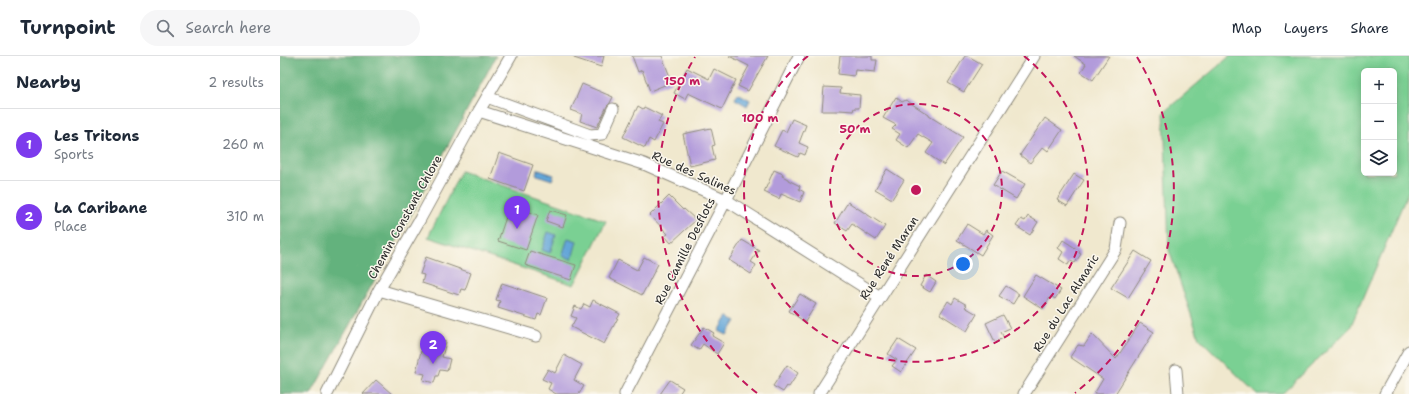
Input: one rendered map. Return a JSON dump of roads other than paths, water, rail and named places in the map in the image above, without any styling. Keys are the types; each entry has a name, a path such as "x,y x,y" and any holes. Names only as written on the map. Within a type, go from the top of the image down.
{"street":[{"name":"Chemin Constant Chlore","path":"327,394 380,290 511,56"},
{"name":"Rue Camille Desflots","path":"625,394 799,56"},
{"name":"Rue René Maran","path":"819,394 1034,56"},
{"path":"487,97 590,135 602,134 613,109"},
{"name":"Rue des Salines","path":"479,111 644,164 726,200 880,297"},
{"name":"Rue du Lac Almaric","path":"1025,394 1116,249 1120,223"},
{"path":"380,290 536,336"},
{"path":"1385,394 1409,351"},
{"path":"1176,370 1178,394"}],"water":[{"path":"738,93 750,100 747,106 735,99"},
{"path":"537,170 554,175 552,180 537,175"},
{"path":"548,232 556,235 550,253 542,250"},
{"path":"568,238 577,241 572,259 562,256"},
{"path":"728,316 736,321 727,335 719,331"}],"place":[{"name":"Les Tritons","path":"517,229"},
{"name":"La Caribane","path":"433,364"}]}
